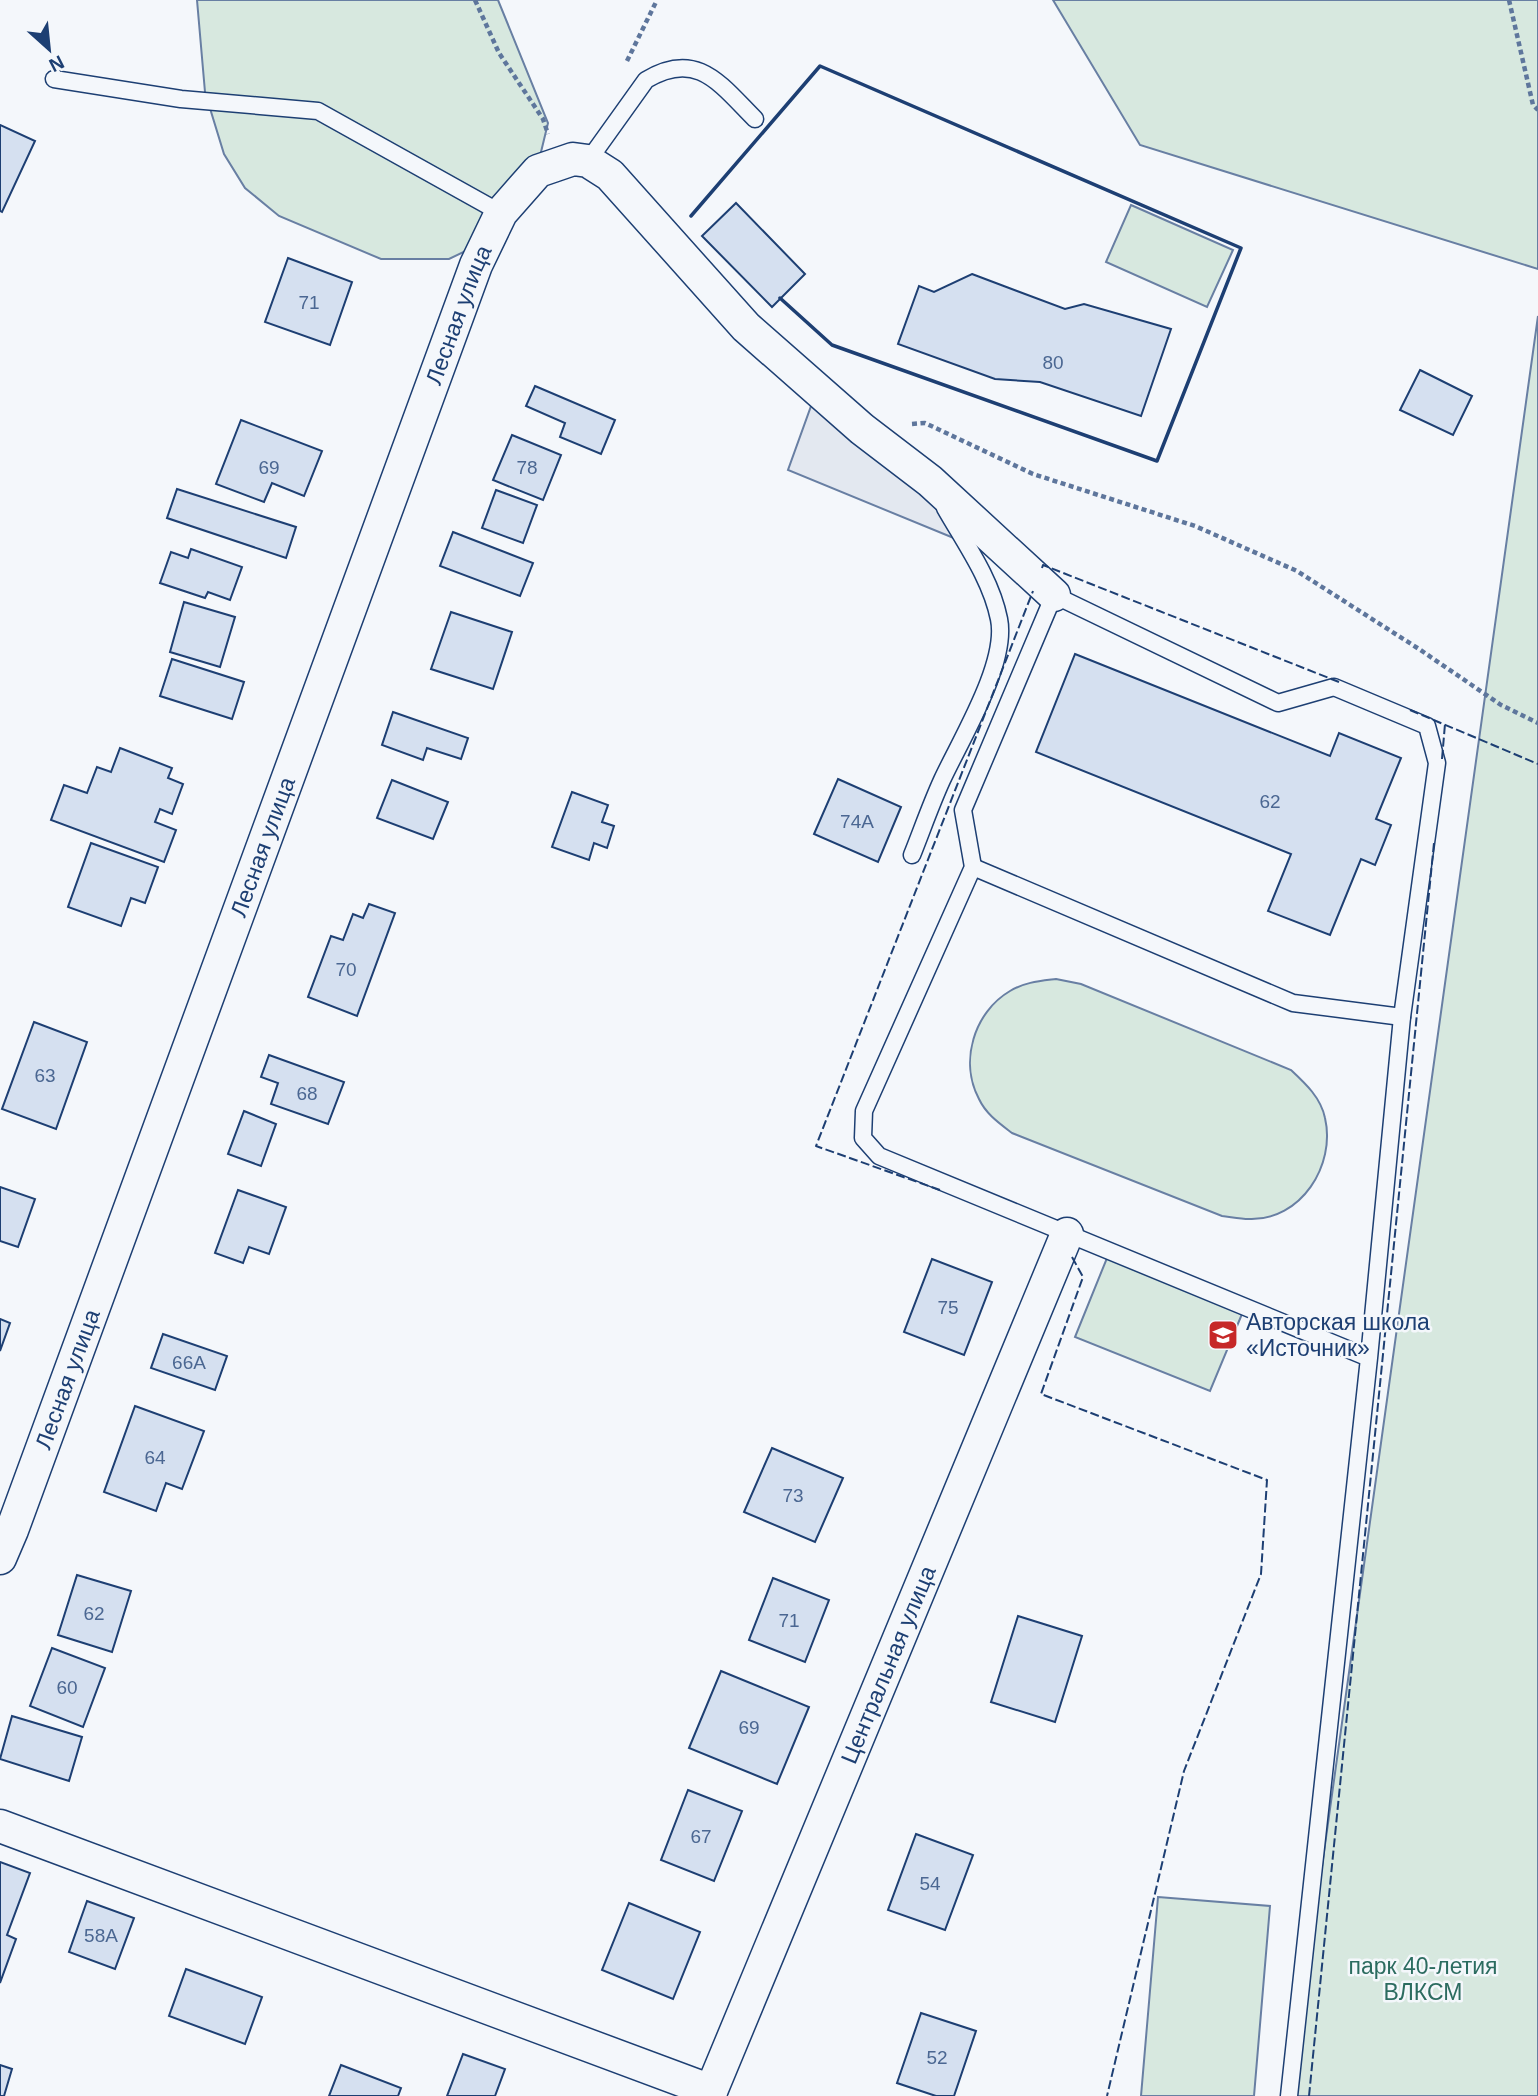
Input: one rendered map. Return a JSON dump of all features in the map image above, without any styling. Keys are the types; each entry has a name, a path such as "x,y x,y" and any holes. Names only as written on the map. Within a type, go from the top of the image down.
{"street":[{"name":"Лесная улица","path":"4,1538 471,278 501,214 538,171 573,162"},
{"path":"573,162 610,175 746,327 862,429 930,481 1054,595"},
{"name":"Центральная улица","path":"710,2094 1068,1234"},
{"path":"0,1826 710,2094"}],"lane":[{"path":"573,162 646,80 673,68 691,67 709,76 755,119"},
{"path":"54,79 181,99 318,111 501,214"},
{"path":"912,855 941,783 993,670 999,634 999,621 986,581 930,481"},
{"path":"1289,2096 1369,1358 1402,1017 1437,762 1427,726 1334,687 1278,703 1054,595 963,810 973,867 864,1111 863,1138 879,1156 1369,1358"},
{"path":"973,867 1293,1003 1402,1017"}],"path":[{"path":"475,0 499,53 573,162"},
{"path":"1509,0 1533,105 1538,110"},
{"path":"862,429 925,423 1033,474 1195,526 1297,571 1501,705 1538,723"}],"green space":[{"path":"197,0 498,0 548,123 534,181 478,245 449,259 381,259 279,216 245,188 224,154 205,92"},
{"path":"1053,0 1538,0 1538,269 1140,145"},
{"path":"1131,205 1233,250 1207,307 1106,262"},
{"name":"парк 40-летия ВЛКСМ","path":"1538,316 1538,2096 1290,2096"},
{"path":"1056,979 1081,984 1291,1070 1316,1098 1325,1118 1325,1154 1311,1187 1284,1211 1268,1217 1249,1219 1222,1216 1012,1133 998,1122 982,1104 973,1085 971,1054 979,1025 987,1012 1010,991 1038,981"},
{"path":"1107,1258 1242,1314 1210,1391 1075,1337"},
{"path":"1158,1897 1270,1906 1254,2096 1141,2096"}],"shaded area":[{"path":"819,384 901,452 961,541 788,470"}],"building":[{"path":"0,125 35,141 2,212 0,211"},
{"path":"736,203 805,274 772,307 702,236"},
{"path":"288,258 352,282 330,345 265,322"},
{"path":"972,274 1065,309 1084,304 1171,329 1141,416 1040,382 995,379 898,344 919,286 934,292"},
{"path":"1420,370 1472,396 1453,435 1400,410"},
{"path":"535,386 615,420 601,454 560,437 565,423 526,406"},
{"path":"241,420 322,451 304,496 272,483 264,502 216,484"},
{"path":"512,435 561,455 543,500 493,480"},
{"path":"177,489 296,527 286,558 167,518"},
{"path":"496,490 537,505 523,543 482,528"},
{"path":"453,532 533,563 520,596 440,566"},
{"path":"191,549 242,567 230,600 208,592 205,598 160,583 171,552 188,558"},
{"path":"184,602 235,617 220,667 170,652"},
{"path":"451,612 512,632 493,689 431,669"},
{"path":"1075,654 1330,756 1339,733 1401,758 1376,819 1391,825 1375,865 1361,859 1330,935 1268,911 1291,854 1036,752"},
{"path":"172,659 244,682 232,719 160,696"},
{"path":"393,712 468,738 461,759 427,748 423,760 382,745"},
{"path":"120,748 172,768 168,778 183,784 172,814 160,809 155,822 176,830 164,862 51,820 64,785 87,793 97,767 111,772"},
{"path":"838,779 901,807 878,862 814,834"},
{"path":"392,780 448,802 433,839 377,818"},
{"path":"572,792 608,805 602,822 614,826 607,848 594,843 589,860 552,847"},
{"path":"91,843 158,867 145,903 131,898 121,926 68,907"},
{"path":"369,904 395,913 357,1016 308,997 331,936 343,940 353,914 363,918"},
{"path":"34,1022 87,1042 56,1129 2,1109"},
{"path":"269,1055 344,1082 328,1124 271,1104 278,1083 261,1077"},
{"path":"244,1111 276,1124 261,1166 228,1154"},
{"path":"0,1187 35,1199 18,1247 0,1241"},
{"path":"238,1190 286,1207 269,1254 249,1247 243,1263 215,1253"},
{"path":"932,1259 992,1282 964,1355 904,1332"},
{"path":"0,1319 10,1323 0,1351"},
{"path":"163,1334 227,1356 215,1390 151,1368"},
{"path":"135,1406 204,1431 182,1489 166,1483 156,1511 104,1492"},
{"path":"772,1448 843,1478 815,1542 744,1512"},
{"path":"77,1575 131,1591 112,1652 58,1635"},
{"path":"773,1578 829,1600 805,1662 749,1640"},
{"path":"1018,1616 1082,1636 1055,1722 991,1702"},
{"path":"52,1648 105,1668 83,1727 30,1706"},
{"path":"721,1671 809,1707 777,1784 689,1748"},
{"path":"12,1716 82,1737 69,1781 0,1759"},
{"path":"688,1790 742,1811 714,1881 661,1860"},
{"path":"916,1834 973,1855 945,1930 888,1910"},
{"path":"0,1862 30,1873 7,1935 16,1939 0,1983"},
{"path":"87,1901 134,1918 115,1969 69,1952"},
{"path":"629,1903 700,1932 673,1999 602,1970"},
{"path":"186,1969 262,1997 245,2044 169,2016"},
{"path":"921,2013 976,2031 954,2096 936,2096 897,2083"},
{"path":"463,2054 505,2069 495,2096 447,2096"},
{"path":"0,2065 12,2069 4,2096 0,2096"},
{"path":"341,2065 401,2088 398,2096 329,2096"}],"fence":[{"path":"1042,568 1043,565 1339,682"},
{"path":"940,1190 816,1146 1033,591"},
{"path":"1410,710 1538,764"},
{"path":"1442,759 1445,724"},
{"path":"1309,2096 1434,843"},
{"path":"1072,1257 1083,1277 1041,1394 1267,1480 1261,1574 1184,1771 1107,2096"}],"wall":[{"path":"691,216 820,66 1241,248 1157,461 832,345 780,298"}],"place":[{"name":"Авторская школа «Источник»","path":"1223,1335"}]}
